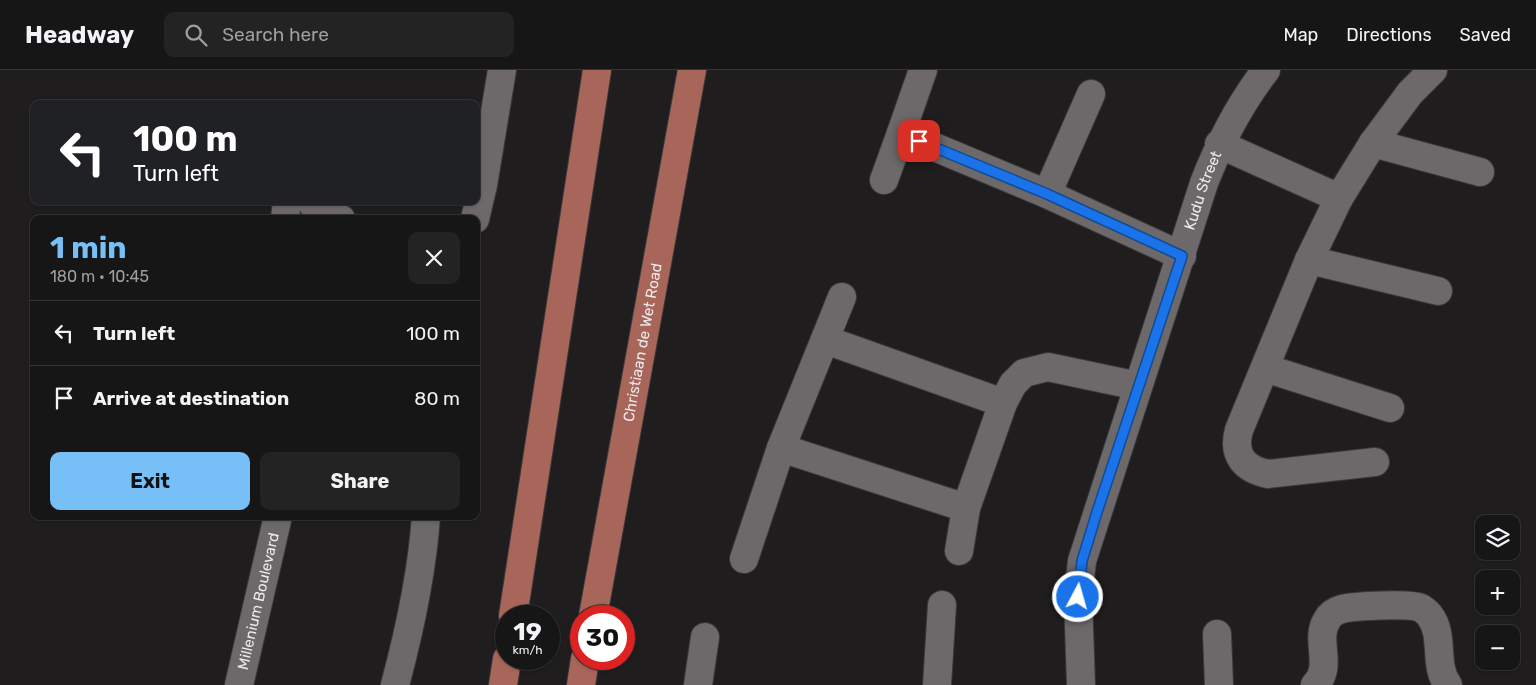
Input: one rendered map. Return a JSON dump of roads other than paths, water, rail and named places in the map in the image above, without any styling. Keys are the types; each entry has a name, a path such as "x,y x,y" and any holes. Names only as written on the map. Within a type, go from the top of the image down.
{"main road":[{"path":"515,605 597,70"},
{"name":"Christiaan de Wet Road","path":"595,605 692,70"},
{"path":"503,685 505,670"},
{"path":"581,685 584,670"}],"street":[{"path":"480,198 502,70"},
{"path":"884,180 922,70"},
{"name":"Kudu Street","path":"1082,685 1078,597 1079,579 1094,520 1182,256 1204,183 1219,144 1244,99 1266,70"},
{"path":"1375,462 1268,474 1253,471 1248,467 1237,450 1236,441 1309,260 1339,198 1373,143 1410,93 1433,70"},
{"path":"1047,194 1091,94"},
{"path":"901,134 1047,194 1182,256"},
{"path":"1373,143 1480,172"},
{"path":"1219,144 1339,198"},
{"path":"289,215 299,205"},
{"path":"309,205 332,215"},
{"path":"1309,260 1438,291"},
{"path":"744,559 781,448 842,298"},
{"path":"826,340 1003,403"},
{"path":"959,552 966,508 1003,403 1012,384 1024,372 1048,367 1138,386"},
{"path":"1264,368 1390,408"},
{"path":"781,448 966,508"},
{"name":"Millenium Boulevard","path":"239,685 277,520"},
{"path":"395,685 410,628 424,552 426,520"},
{"path":"934,685 942,605"},
{"path":"1315,685 1324,668 1322,635 1326,621 1332,613 1342,609 1404,605 1421,608 1430,615 1436,628 1441,669 1448,685"},
{"path":"1217,634 1219,685"},
{"path":"698,685 704,637"}]}
